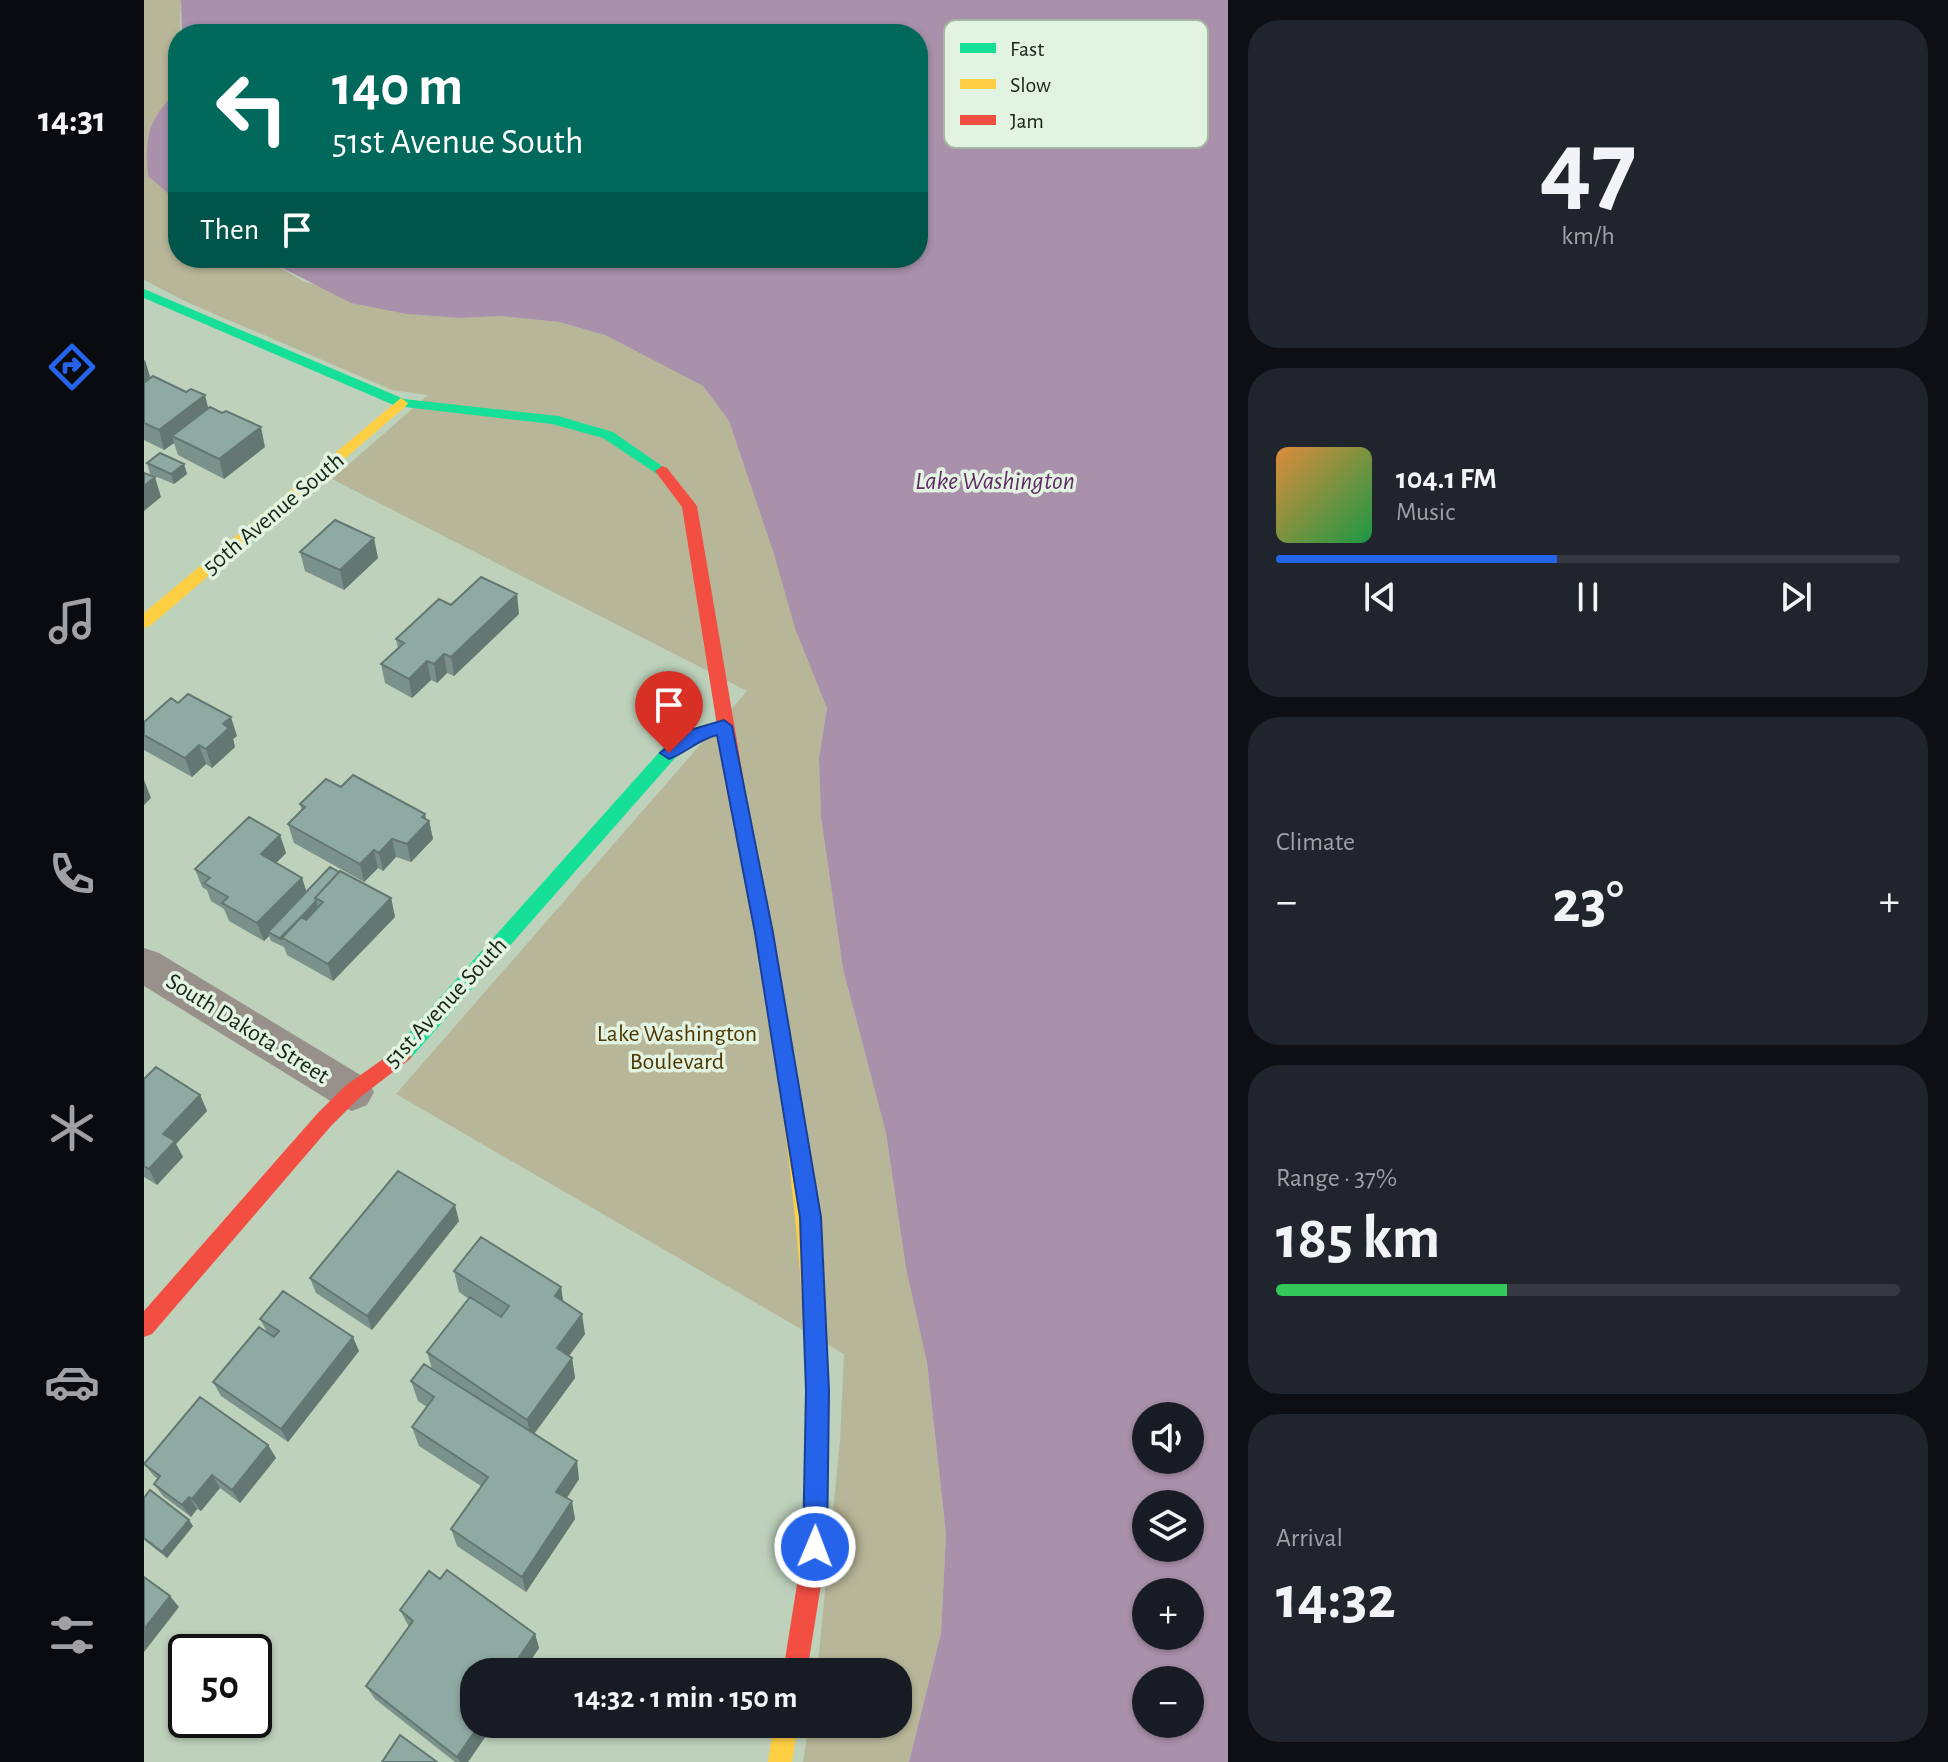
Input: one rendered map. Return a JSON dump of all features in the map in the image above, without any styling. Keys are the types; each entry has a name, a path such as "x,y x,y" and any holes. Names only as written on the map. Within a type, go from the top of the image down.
{"main road":[{"path":"144,293 401,403 563,422 608,435 658,466 679,490 694,522 724,726 764,933 810,1217 817,1391 815,1547 797,1658"},
{"name":"50th Avenue South","path":"144,622 401,403"},
{"name":"51st Avenue South","path":"144,1327 352,1092 398,1059 669,753 693,735 724,726"},
{"path":"780,1762 784,1738"}],"street":[{"name":"South Dakota Street","path":"144,965 352,1092"}],"green space":[{"name":"Lake Washington Boulevard","path":"144,0 181,0 180,24 168,24 168,101 151,128 148,149 149,176 168,193 168,268 280,268 303,281 407,314 460,318 500,316 559,322 605,335 703,386 729,421 827,708 819,758 821,817 843,969 886,1133 906,1268 927,1363 946,1534 941,1633 909,1762 803,1762 807,1738 912,1738 912,1658 818,1658 840,1441 844,1354 396,1094 747,691 332,479 428,395 392,390 189,303 144,280"}],"water":[{"name":"Lake Washington","path":"181,0 1228,0 1228,1762 909,1762 941,1633 946,1534 927,1363 906,1268 886,1133 843,969 821,817 819,758 827,708 795,628 774,554 729,421 703,386 605,335 559,322 500,316 460,318 407,314 351,303 283,268 928,268 928,24 182,24"},
{"path":"168,101 168,193 148,176 148,138 160,110"}],"building":[{"path":"153,376 186,392 191,389 205,395 159,430 144,423 144,383"},
{"path":"210,407 261,427 219,459 172,436"},
{"path":"160,453 184,464 171,474 147,463"},
{"path":"144,473 155,477 144,486"},
{"path":"335,520 374,538 340,570 300,552"},
{"path":"481,577 517,594 451,657 444,654 434,664 427,661 409,679 381,664 404,643 396,639 439,599 451,605"},
{"path":"188,694 231,717 223,724 229,728 206,749 199,745 185,758 144,735 144,722 171,698 178,703"},
{"path":"353,775 425,814 422,817 429,821 407,844 392,839 379,853 374,850 360,864 288,824 305,807 300,804 326,779 341,787"},
{"path":"249,817 280,835 261,854 302,878 257,923 222,903 228,897 204,883 210,878 195,869"},
{"path":"330,867 339,872 281,939 268,932"},
{"path":"340,871 391,898 328,964 281,937 301,917 306,920 323,902 315,898"},
{"path":"156,1067 200,1095 163,1134 175,1141 149,1169 144,1166 144,1079"},
{"path":"398,1171 455,1205 367,1316 310,1278"},
{"path":"481,1237 561,1287 555,1296 582,1314 557,1348 572,1358 527,1420 427,1352 470,1297 501,1317 509,1306 454,1271"},
{"path":"283,1291 353,1337 281,1429 213,1382 259,1327 274,1337 279,1331 260,1319"},
{"path":"424,1364 577,1461 556,1492 572,1501 522,1577 451,1529 488,1477 412,1427 434,1397 411,1381"},
{"path":"200,1397 268,1445 232,1490 212,1475 192,1499 189,1497 182,1505 154,1484 160,1476 144,1464"},
{"path":"150,1490 189,1520 162,1552 144,1538 144,1498"},
{"path":"447,1570 535,1634 519,1658 460,1658 460,1738 470,1738 457,1757 366,1686 413,1621 400,1610 429,1571 440,1579"},
{"path":"144,1577 170,1596 144,1629"},
{"path":"400,1735 437,1762 382,1762"}],"traffic: fast":[{"path":"144,293 401,403 553,419 608,435 662,471"},
{"path":"403,1053 669,753 693,735 724,726"}],"traffic: slow":[{"path":"144,622 401,403"},
{"path":"736,788 779,1017 803,1171 816,1325 817,1403"},
{"path":"780,1762 784,1738"}],"traffic: jam":[{"path":"662,471 689,506 736,788"},
{"path":"144,1327 324,1120 352,1092 403,1053"},
{"path":"797,1658 815,1547 817,1403"}],"route":[{"path":"669,753 693,735 724,726 764,933 810,1217 817,1391 815,1547"}]}
